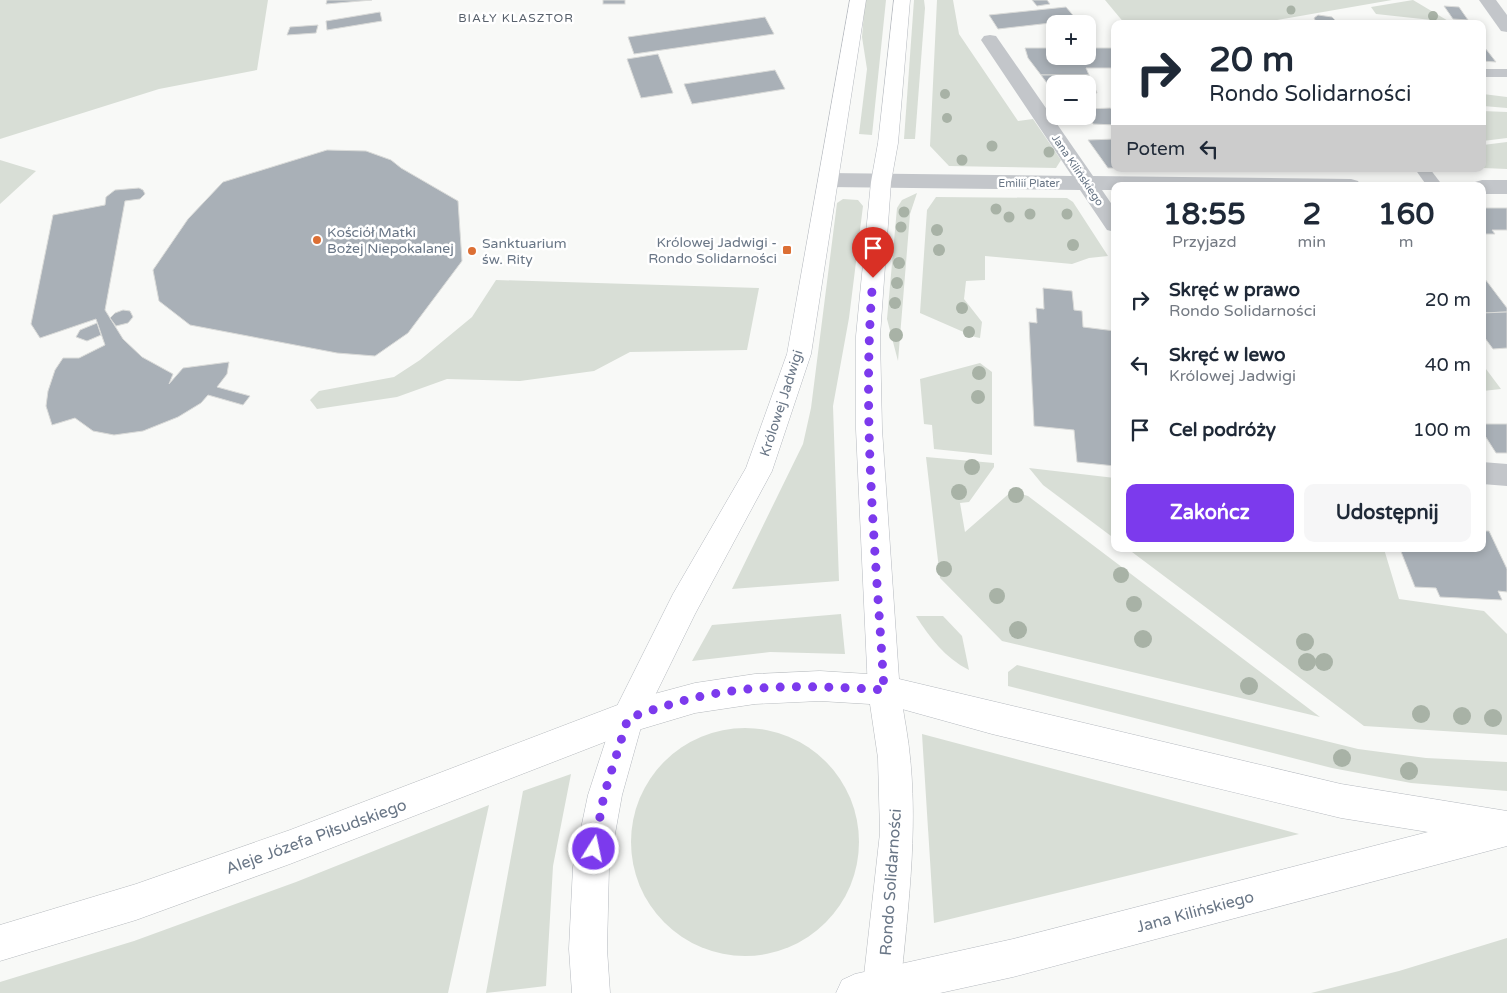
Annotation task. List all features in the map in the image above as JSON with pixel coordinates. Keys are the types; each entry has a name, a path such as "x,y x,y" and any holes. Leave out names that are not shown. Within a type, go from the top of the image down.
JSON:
{"main road":[{"name":"Królowej Jadwigi","path":"628,718 684,604 759,470 799,354 858,0"},
{"path":"590,993 588,949 591,867 604,795 628,718 695,698 755,689 820,686 884,690 869,429 868,336 881,182 888,143 902,0"},
{"name":"Jana Kilińskiego","path":"884,690 992,718 1341,801 1507,829"},
{"name":"Rondo Solidarności","path":"873,991 897,834 895,758 884,690"},
{"name":"Aleje Józefa Piłsudskiego","path":"0,943 136,902 290,847 628,718"},
{"name":"Jana Kilińskiego","path":"873,991 1013,958 1507,829"}],"street":[{"path":"1487,0 1507,27"},
{"name":"Jana Kilińskiego","path":"990,40 1111,219"},
{"name":"Emilii Plater","path":"828,180 1111,183"},
{"path":"1486,187 1507,187"},
{"path":"1486,473 1507,475"}],"lane":[{"path":"1486,73 1507,73"},
{"path":"1424,172 1432,182"}],"shaded area":[{"path":"0,0 268,0 257,70 159,89 0,139"},
{"path":"865,0 886,0 872,135 859,134 867,69 862,37"},
{"path":"914,0 924,0 925,8 915,139 904,139"},
{"path":"937,0 953,0 959,34 1018,121 1033,119 1061,160 1056,168 949,166 930,146"},
{"path":"1105,0 1392,0 1278,20 1122,20"},
{"path":"1413,0 1447,20 1376,14 1371,7"},
{"path":"1486,94 1507,97 1507,108 1486,106"},
{"path":"1486,111 1507,112 1507,138 1486,141"},
{"path":"1507,142 1507,169 1486,168 1486,145"},
{"path":"0,160 36,171 0,204"},
{"path":"917,193 910,214 898,361 887,319 897,208 902,200"},
{"path":"936,197 1067,198 1073,202 1108,256 1089,258 1072,264 985,256 985,280 966,281 964,299 982,322 980,338 975,337 920,313 927,210"},
{"path":"843,199 858,200 863,206 849,318 833,406 839,581 732,589 803,444 811,408 837,203"},
{"path":"496,280 759,288 747,350 630,352 594,371 520,381 447,379 397,397 317,409 310,400 319,391 394,377 420,360 472,317"},
{"path":"980,363 992,372 992,455 934,449 932,425 924,424 920,379"},
{"path":"1486,369 1501,389 1486,391"},
{"path":"926,457 994,463 994,467 969,502 960,503 965,532 1012,491 1028,496 1320,717 1002,641 940,578"},
{"path":"1029,468 1111,478 1111,536 1043,485"},
{"path":"1132,552 1385,552 1399,599 1484,611 1507,634 1507,735 1364,726"},
{"path":"841,614 845,654 770,652 692,661 712,625"},
{"path":"916,616 943,616 962,636 969,670 953,660 939,647"},
{"path":"1017,665 1358,749 1426,758 1507,762 1507,791 1411,783 1332,768 1008,686 1008,672"},
{"path":"734,728 756,728 789,736 808,747 826,761 840,779 851,798 859,831 857,864 851,886 840,905 826,923 808,937 789,948 756,956 734,956 701,948 682,937 664,923 650,905 639,886 631,853 631,831 639,798 650,779 664,761 682,747 701,736"},
{"path":"922,734 1299,834 934,923"},
{"path":"571,774 553,866 546,986 486,993 523,791"},
{"path":"489,805 448,993 0,993 0,982 134,941 296,882"},
{"path":"1507,938 1507,993 1311,993 1399,971"}],"building":[{"path":"327,0 372,0 326,4"},
{"path":"603,0 625,0 625,4 603,4"},
{"path":"1032,0 1047,0 1050,4 1037,6"},
{"path":"1444,6 1459,7 1468,20 1453,19"},
{"path":"1066,7 1073,15 1046,15 1046,24 998,29 989,15"},
{"path":"380,12 382,21 327,30 326,21"},
{"path":"1318,15 1332,17 1335,20 1315,20 1314,18"},
{"path":"765,17 774,34 634,54 628,37"},
{"path":"318,25 316,33 287,35 290,27"},
{"path":"1025,48 1046,48 1046,65 1096,65 1096,48 1111,48 1111,68 1086,68 1089,75 1041,75 1028,58"},
{"path":"1486,49 1496,62 1486,61"},
{"path":"658,54 673,93 641,98 627,59"},
{"path":"775,70 785,89 692,104 684,84"},
{"path":"1041,75 1046,75 1046,82"},
{"path":"1111,108 1111,125 1096,124 1096,109"},
{"path":"1111,139 1111,168 1108,168 1088,140"},
{"name":"Kościół Matki Bożej Niepokalanej","path":"327,150 366,151 391,160 401,168 458,201 462,261 408,333 375,356 337,353 190,325 159,301 153,270 188,219 223,182"},
{"path":"139,188 145,194 140,199 125,201 105,310 123,339 142,357 173,374 169,384 183,368 229,362 227,374 217,387 250,396 243,405 208,395 201,403 178,417 143,431 114,435 93,431 75,418 52,425 46,406 48,391 55,370 63,358 79,358 105,345 96,319 40,338 31,324 53,215 105,205 106,197 115,190"},
{"path":"1486,208 1507,208 1507,230 1492,230 1495,234 1486,234"},
{"path":"1486,280 1507,308 1507,312 1486,313"},
{"path":"1043,288 1072,291 1074,310 1082,311 1083,327 1111,330 1111,466 1077,462 1074,430 1034,426 1029,322 1037,323 1036,308 1044,309"},
{"path":"123,310 130,311 133,317 128,323 116,326 110,318 115,313"},
{"path":"1507,312 1507,348 1493,349 1486,339 1486,313"},
{"path":"97,323 101,335 87,341 76,337 80,330"},
{"path":"1486,424 1507,424 1507,453 1496,453 1486,437"},
{"path":"1486,531 1489,531 1507,569 1507,592 1498,591 1502,600 1440,597 1436,588 1415,587 1401,552 1486,552"}],"place":[{"name":"Kościół Matki Bożej Niepokalanej","path":"317,240"},
{"name":"Królowej Jadwigi - Rondo Solidarności","path":"787,250"},
{"name":"Sanktuarium św. Rity","path":"472,251"}],"district":[{"name":"BIAŁY KLASZTOR","path":"516,18"}],"route":[{"path":"594,849 604,795 628,718 695,698 755,689 820,686 884,690 869,429 868,336 873,278"}]}
